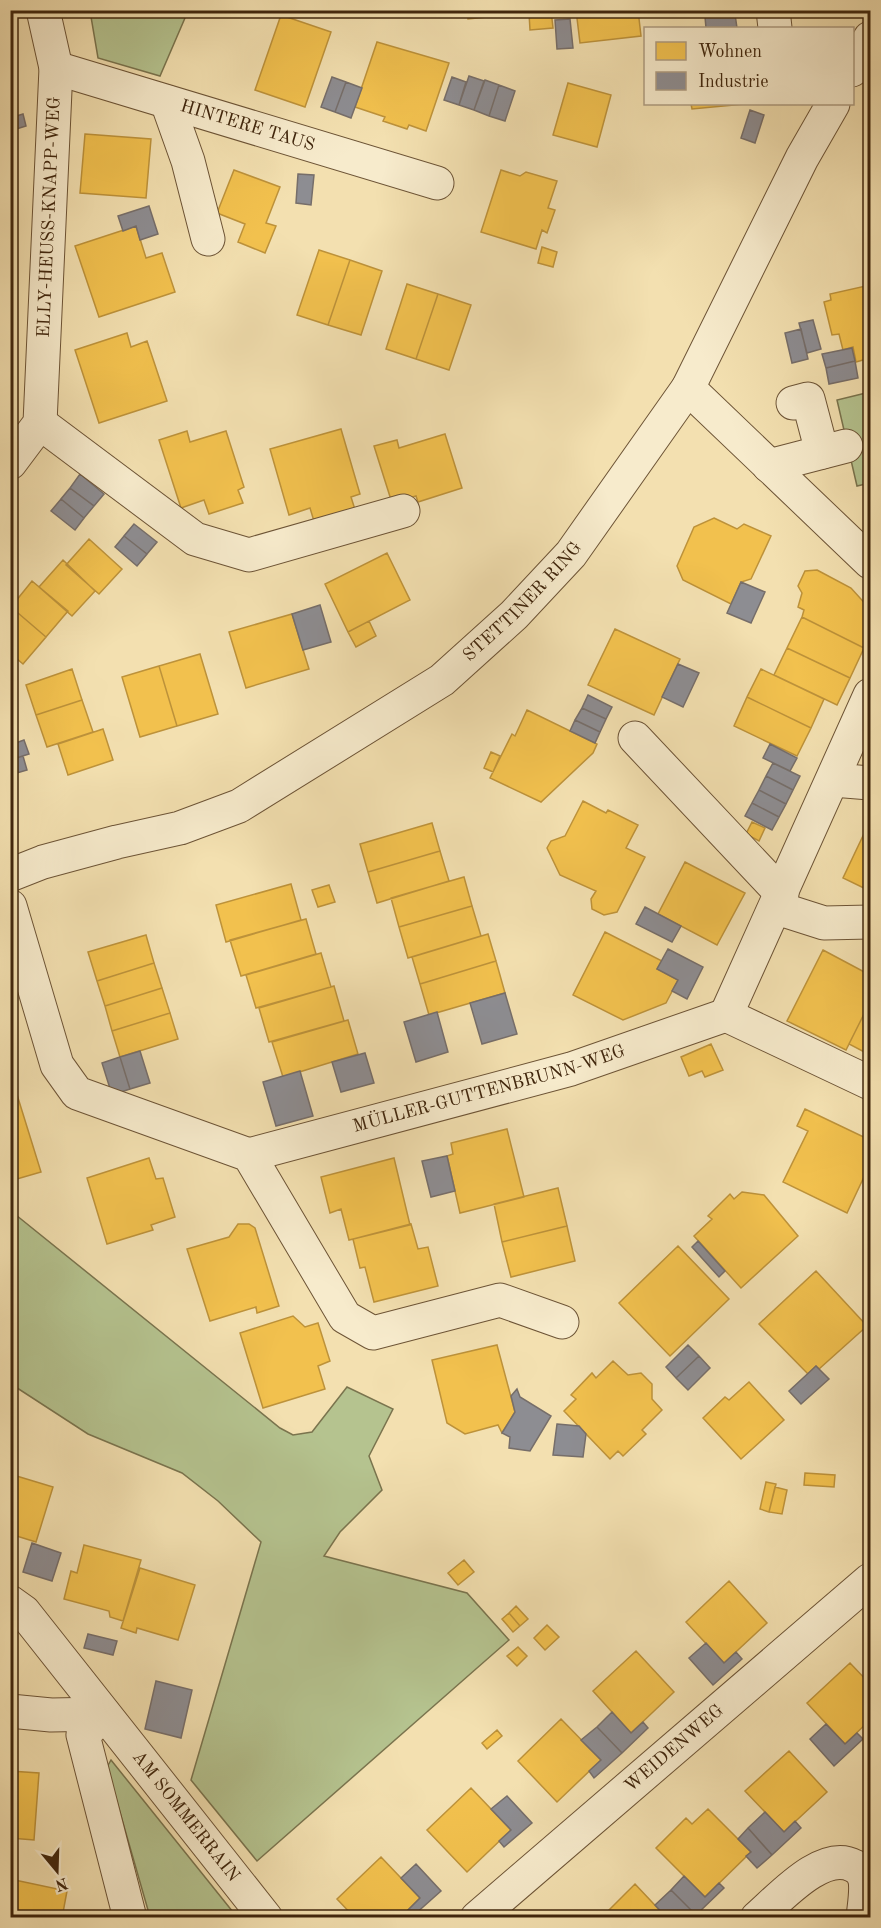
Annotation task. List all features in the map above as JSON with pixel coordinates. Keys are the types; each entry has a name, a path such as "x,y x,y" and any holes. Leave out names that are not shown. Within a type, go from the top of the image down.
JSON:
{"street":[{"path":"773,10 775,27"},
{"name":"ELLY-HEUSS-KNAPP-WEG","path":"40,423 56,68 51,18"},
{"path":"854,66 870,38"},
{"name":"HINTERE TAUS","path":"56,68 437,183"},
{"path":"166,102 188,160 208,239"},
{"name":"STETTINER RING","path":"10,875 43,862 180,828 239,806 442,680 514,615 571,554 688,388 802,158 832,105"},
{"path":"688,388 870,562"},
{"path":"769,466 834,449 808,399 793,403"},
{"path":"18,466 40,423 195,539 249,555 403,511"},
{"path":"870,695 857,746 833,780 779,901 761,958 726,1015 870,1083"},
{"path":"635,738 779,901 824,922 870,922"},
{"path":"833,780 870,783"},
{"path":"10,906 57,1065 77,1093 249,1155 345,1317 373,1333 500,1300 562,1322"},
{"name":"MÜLLER-GUTTENBRUNN-WEG","path":"249,1155 549,1070 726,1015"},
{"name":"WEIDENWEG","path":"477,1917 870,1580"},
{"name":"AM SOMMERRAIN","path":"10,1602 24,1612 266,1917"},
{"path":"10,1711 51,1715 104,1714"},
{"path":"104,1714 83,1735 130,1917"},
{"path":"757,1917 807,1875 825,1864 845,1861 860,1869 865,1881 863,1917"}],"green space":[{"path":"90,10 188,11 160,76 98,58"},
{"path":"870,392 870,483 857,486 837,400"},
{"path":"11,1211 280,1428 293,1435 312,1432 347,1387 393,1409 369,1456 382,1490 340,1532 324,1556 467,1593 509,1640 257,1861 191,1780 261,1542 218,1501 182,1473 88,1434 11,1384"},
{"path":"111,1760 237,1917 150,1917 107,1767"}],"building: Wohnen":[{"path":"467,10 551,10 553,28 530,30 529,13 468,19"},
{"path":"576,10 638,10 641,36 580,43"},
{"path":"281,15 331,32 305,107 255,90"},
{"path":"377,42 449,63 426,131 409,125 407,129 383,121 385,117 355,107"},
{"path":"568,83 611,95 597,147 553,135"},
{"path":"691,105 734,105 692,109"},
{"path":"85,134 151,139 146,198 80,193"},
{"path":"234,170 280,187 266,223 276,226 265,253 238,242 245,224 217,213"},
{"path":"501,170 520,176 526,172 557,181 548,208 555,210 547,233 542,230 536,249 481,232"},
{"path":"136,226 146,258 162,253 175,292 99,317 75,246"},
{"path":"542,247 557,252 553,267 538,263"},
{"path":"319,250 350,260 328,325 297,315"},
{"path":"350,260 382,271 361,335 328,325"},
{"path":"870,278 870,358 856,362 853,347 843,350 839,334 832,335 824,302 831,300 830,294 866,286 865,279"},
{"path":"407,284 438,294 416,359 386,349"},
{"path":"438,294 471,305 449,370 416,359"},
{"path":"127,333 131,347 147,341 167,401 99,423 75,350"},
{"path":"341,429 360,494 351,497 358,519 317,531 310,508 289,515 270,449"},
{"path":"187,431 190,442 226,431 244,487 238,490 243,503 209,514 204,500 181,508 159,440"},
{"path":"445,434 462,488 418,502 416,496 392,503 374,446 397,440 399,448"},
{"path":"714,518 737,529 744,524 771,536 751,579 741,582 731,604 683,580 677,566 694,527"},
{"path":"89,539 122,569 99,594 66,565"},
{"path":"387,553 410,600 348,632 325,584"},
{"path":"63,560 95,591 72,616 39,587"},
{"path":"817,570 851,588 870,609 870,635 864,648 802,617 804,610 798,607 802,593 798,586 805,571"},
{"path":"32,581 68,611 46,637 11,607"},
{"path":"11,607 46,637 23,664 10,653"},
{"path":"292,614 309,669 246,688 229,632"},
{"path":"802,617 864,648 850,678 787,648"},
{"path":"369,621 376,636 356,647 348,632"},
{"path":"615,629 680,659 654,715 588,685"},
{"path":"787,648 850,678 837,705 774,675"},
{"path":"200,654 218,714 177,726 159,666"},
{"path":"159,666 177,726 140,737 122,677"},
{"path":"72,669 82,700 36,715 26,685"},
{"path":"761,669 824,699 811,728 747,697"},
{"path":"747,697 811,728 797,756 734,726"},
{"path":"82,700 93,732 47,747 36,715"},
{"path":"527,710 597,744 593,753 541,802 490,778 512,734 515,736"},
{"path":"103,729 113,760 68,775 58,744"},
{"path":"491,752 500,756 493,772 484,768"},
{"path":"583,801 638,825 626,848 645,857 617,912 604,915 592,909 591,899 596,891 560,875 547,848 551,841 565,836"},
{"path":"870,821 870,891 843,878"},
{"path":"752,822 765,828 759,841 746,834"},
{"path":"432,823 440,851 368,872 360,844"},
{"path":"440,851 449,881 377,903 368,872"},
{"path":"685,862 745,893 717,945 658,914"},
{"path":"464,877 472,906 399,927 391,898"},
{"path":"291,884 301,920 226,942 216,905"},
{"path":"329,885 335,902 318,907 312,890"},
{"path":"472,906 481,936 408,958 399,927"},
{"path":"306,919 316,954 241,976 230,940"},
{"path":"605,932 662,961 657,969 678,980 666,1003 623,1020 573,995"},
{"path":"488,934 496,961 420,984 412,957"},
{"path":"146,935 154,963 97,981 88,952"},
{"path":"823,950 870,975 870,1002 846,1050 787,1021"},
{"path":"321,953 331,987 256,1008 246,975"},
{"path":"496,961 505,993 429,1015 420,984"},
{"path":"154,963 162,988 105,1006 97,981"},
{"path":"334,986 344,1021 269,1042 259,1008"},
{"path":"162,988 170,1013 112,1031 105,1006"},
{"path":"870,1002 870,1055 849,1044"},
{"path":"170,1013 178,1039 120,1057 112,1031"},
{"path":"348,1020 358,1054 283,1077 272,1042"},
{"path":"711,1044 723,1070 705,1077 702,1071 689,1076 681,1057"},
{"path":"10,1072 41,1172 10,1181"},
{"path":"805,1109 870,1140 870,1152 866,1162 870,1164 847,1213 783,1182 808,1131 797,1126"},
{"path":"507,1129 524,1197 460,1213 447,1156 453,1154 451,1143"},
{"path":"149,1158 156,1179 163,1178 175,1217 151,1225 153,1230 107,1244 87,1178"},
{"path":"394,1158 410,1225 349,1240 341,1209 330,1213 321,1177"},
{"path":"558,1188 567,1226 502,1242 494,1204"},
{"path":"742,1192 764,1195 798,1236 741,1288 694,1236 712,1219 708,1216 730,1194 734,1199"},
{"path":"238,1224 249,1224 255,1228 279,1306 257,1313 256,1307 210,1321 187,1249 229,1237"},
{"path":"411,1224 418,1249 428,1247 438,1286 374,1302 365,1267 360,1268 353,1239"},
{"path":"567,1226 575,1261 511,1277 502,1242"},
{"path":"678,1246 729,1299 670,1356 619,1303"},
{"path":"816,1271 867,1326 819,1369 816,1366 808,1374 759,1324"},
{"path":"293,1316 305,1327 318,1323 330,1361 318,1366 325,1389 263,1408 240,1333"},
{"path":"497,1345 515,1412 502,1433 498,1425 465,1434 447,1423 432,1360"},
{"path":"613,1361 628,1375 641,1373 652,1384 652,1399 662,1410 642,1430 646,1434 623,1456 618,1451 610,1459 564,1411 576,1399 571,1395 592,1373 596,1378"},
{"path":"749,1382 784,1420 741,1459 703,1418 725,1397 729,1400"},
{"path":"805,1473 835,1475 834,1487 804,1485"},
{"path":"10,1474 53,1487 36,1542 10,1534"},
{"path":"766,1482 776,1484 769,1512 760,1509"},
{"path":"775,1487 787,1490 782,1514 769,1512"},
{"path":"84,1545 141,1560 123,1621 110,1617 109,1611 64,1599 71,1571 77,1573"},
{"path":"464,1560 474,1572 458,1585 448,1573"},
{"path":"140,1568 195,1585 178,1640 137,1628 136,1633 121,1628"},
{"path":"729,1581 767,1623 724,1663 686,1622"},
{"path":"516,1606 528,1619 520,1626 509,1613"},
{"path":"509,1613 520,1626 513,1632 502,1619"},
{"path":"547,1625 559,1637 545,1650 534,1638"},
{"path":"518,1647 527,1656 517,1666 507,1656"},
{"path":"636,1651 674,1692 631,1733 593,1691"},
{"path":"850,1663 870,1684 870,1720 845,1744 807,1703"},
{"path":"561,1719 601,1760 557,1802 518,1761"},
{"path":"497,1730 502,1736 487,1749 482,1743"},
{"path":"789,1751 827,1792 784,1832 745,1791"},
{"path":"10,1771 39,1773 34,1840 10,1838"},
{"path":"471,1788 511,1830 467,1872 427,1830"},
{"path":"708,1809 751,1852 705,1897 656,1848 686,1818 692,1824"},
{"path":"381,1857 420,1898 400,1918 355,1918 337,1899"},
{"path":"10,1879 67,1891 62,1918 10,1918"},
{"path":"635,1884 667,1918 601,1918"}],"building: Industrie":[{"path":"704,10 735,10 735,14 705,17"},
{"path":"735,14 737,27 706,27 705,17"},
{"path":"570,19 573,48 557,49 555,20"},
{"path":"469,76 484,81 474,110 459,105"},
{"path":"332,77 346,82 335,112 321,107"},
{"path":"452,77 466,82 459,105 444,100"},
{"path":"485,80 499,85 489,116 474,110"},
{"path":"346,82 362,88 351,118 335,112"},
{"path":"499,85 515,91 505,121 489,116"},
{"path":"750,110 764,115 755,143 741,138"},
{"path":"23,114 26,126 13,130 10,118"},
{"path":"298,174 314,175 311,205 296,203"},
{"path":"149,206 158,234 140,240 136,226 123,231 118,216"},
{"path":"813,320 821,349 807,353 799,323"},
{"path":"801,329 808,359 792,363 785,333"},
{"path":"852,348 855,361 826,368 822,354"},
{"path":"855,361 858,378 829,384 826,368"},
{"path":"80,474 104,494 94,506 70,488"},
{"path":"70,488 94,506 84,518 61,499"},
{"path":"61,499 84,518 75,530 51,511"},
{"path":"134,524 157,542 147,554 124,536"},
{"path":"124,536 147,554 137,566 115,547"},
{"path":"741,582 765,592 751,623 727,613"},
{"path":"320,605 331,642 303,650 292,614"},
{"path":"678,664 699,673 683,707 662,697"},
{"path":"588,695 612,707 606,719 582,708"},
{"path":"582,708 606,719 600,732 575,720"},
{"path":"575,720 600,732 595,743 570,731"},
{"path":"24,740 29,754 10,760 10,745"},
{"path":"770,744 797,758 790,771 763,758"},
{"path":"23,756 27,770 10,775 10,760"},
{"path":"773,763 800,776 793,790 766,776"},
{"path":"766,776 793,790 786,804 759,790"},
{"path":"759,790 786,804 779,817 752,803"},
{"path":"752,803 779,817 772,830 745,816"},
{"path":"645,907 681,926 672,942 636,924"},
{"path":"668,949 703,967 687,999 672,991 678,980 657,969"},
{"path":"505,993 517,1034 482,1044 470,1003"},
{"path":"437,1012 448,1052 416,1062 404,1022"},
{"path":"140,1051 150,1083 130,1089 120,1057"},
{"path":"365,1053 374,1083 341,1092 332,1062"},
{"path":"120,1057 130,1089 112,1095 102,1063"},
{"path":"300,1071 313,1116 276,1126 263,1082"},
{"path":"447,1156 455,1191 431,1197 422,1161"},
{"path":"698,1241 725,1271 719,1277 692,1247"},
{"path":"688,1345 699,1356 676,1378 666,1367"},
{"path":"699,1356 710,1368 688,1390 676,1378"},
{"path":"816,1366 829,1379 801,1404 789,1391"},
{"path":"517,1389 520,1397 551,1416 530,1451 509,1448 510,1437 502,1433 515,1412 511,1396"},
{"path":"557,1424 579,1426 586,1434 583,1457 553,1455"},
{"path":"32,1543 61,1553 52,1581 23,1572"},
{"path":"88,1634 117,1641 113,1655 84,1648"},
{"path":"706,1643 724,1663 736,1652 742,1659 713,1685 689,1658"},
{"path":"156,1681 192,1690 181,1738 145,1729"},
{"path":"612,1712 631,1733 643,1722 648,1728 622,1753 597,1727"},
{"path":"826,1724 845,1744 857,1733 863,1739 834,1766 810,1739"},
{"path":"597,1727 622,1753 594,1778 589,1771 601,1760 581,1740"},
{"path":"507,1796 532,1823 504,1847 499,1841 511,1830 491,1809"},
{"path":"765,1812 784,1832 795,1821 801,1828 772,1855 748,1828"},
{"path":"748,1828 772,1855 757,1868 746,1856 751,1852 738,1839"},
{"path":"416,1864 441,1891 414,1915 408,1910 420,1898 401,1878"},
{"path":"684,1876 705,1897 719,1883 724,1888 696,1915 671,1890"},
{"path":"671,1890 696,1915 694,1918 667,1918 655,1905"}]}
